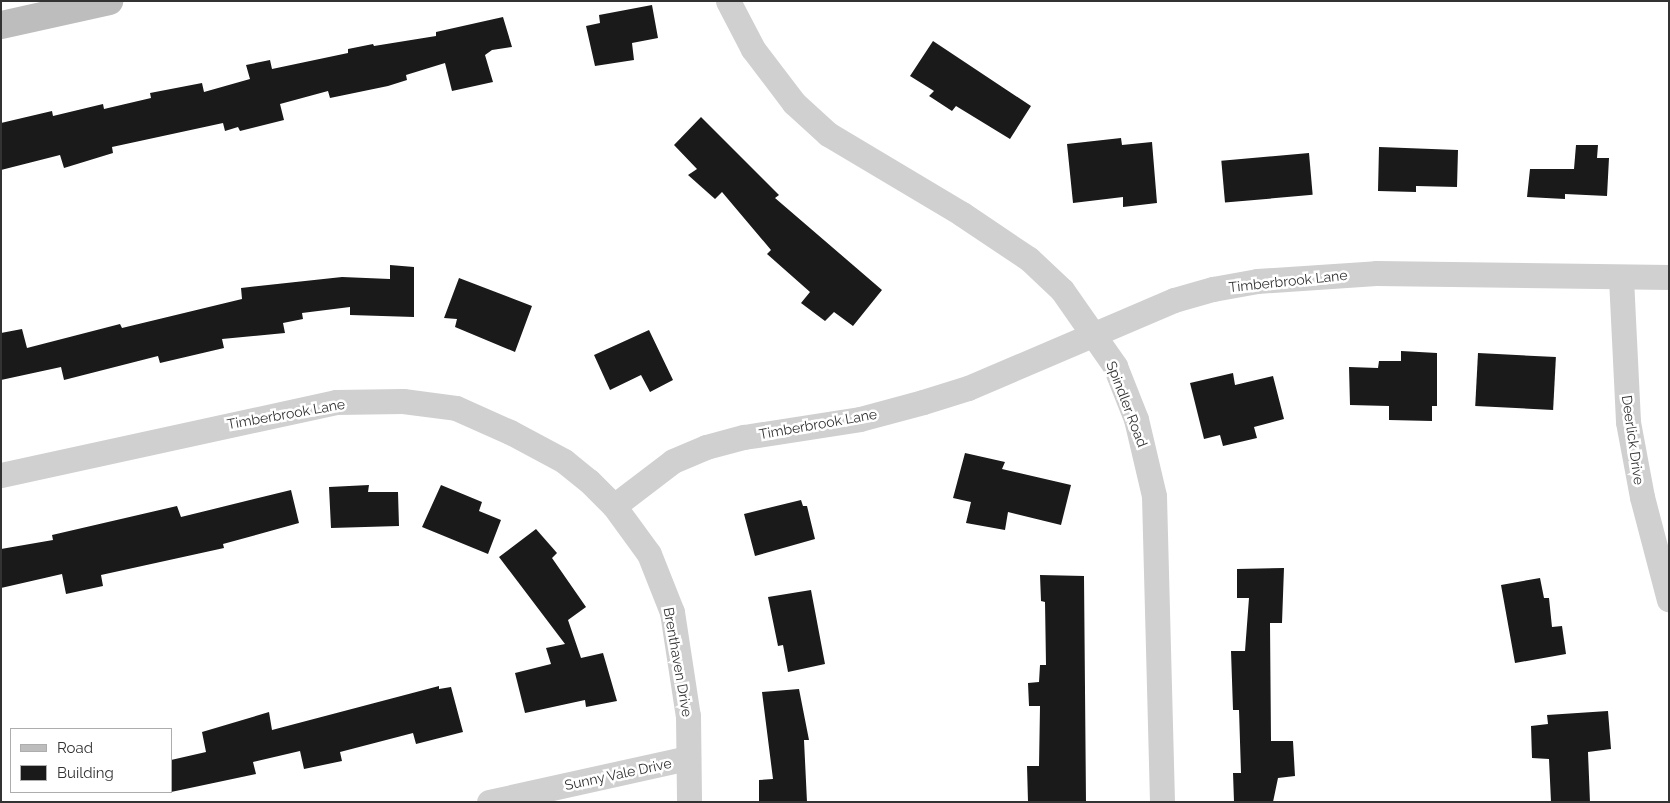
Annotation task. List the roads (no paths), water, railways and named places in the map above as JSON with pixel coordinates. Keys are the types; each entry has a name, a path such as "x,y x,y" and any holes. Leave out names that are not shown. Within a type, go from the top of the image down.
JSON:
{"main road":[{"path":"1,25 109,1"}],"street":[{"name":"Spindler Road","path":"728,1 759,57 794,103 828,134 962,214 1029,259 1062,290 1095,334 1115,366 1136,419 1154,496 1162,802"},
{"name":"Timberbrook Lane","path":"1,475 336,402 403,401 456,408 510,432 564,461 614,506 672,461 706,447 744,437 860,419 923,402 968,388 1174,300 1257,281 1376,273 1621,278 1669,277"},
{"name":"Deerlick Drive","path":"1621,278 1628,422 1642,497 1669,600"},
{"name":"Brenthaven Drive","path":"614,506 648,554 672,612 688,716 688,802"},
{"name":"Sunny Vale Drive","path":"489,802 688,758"}]}
